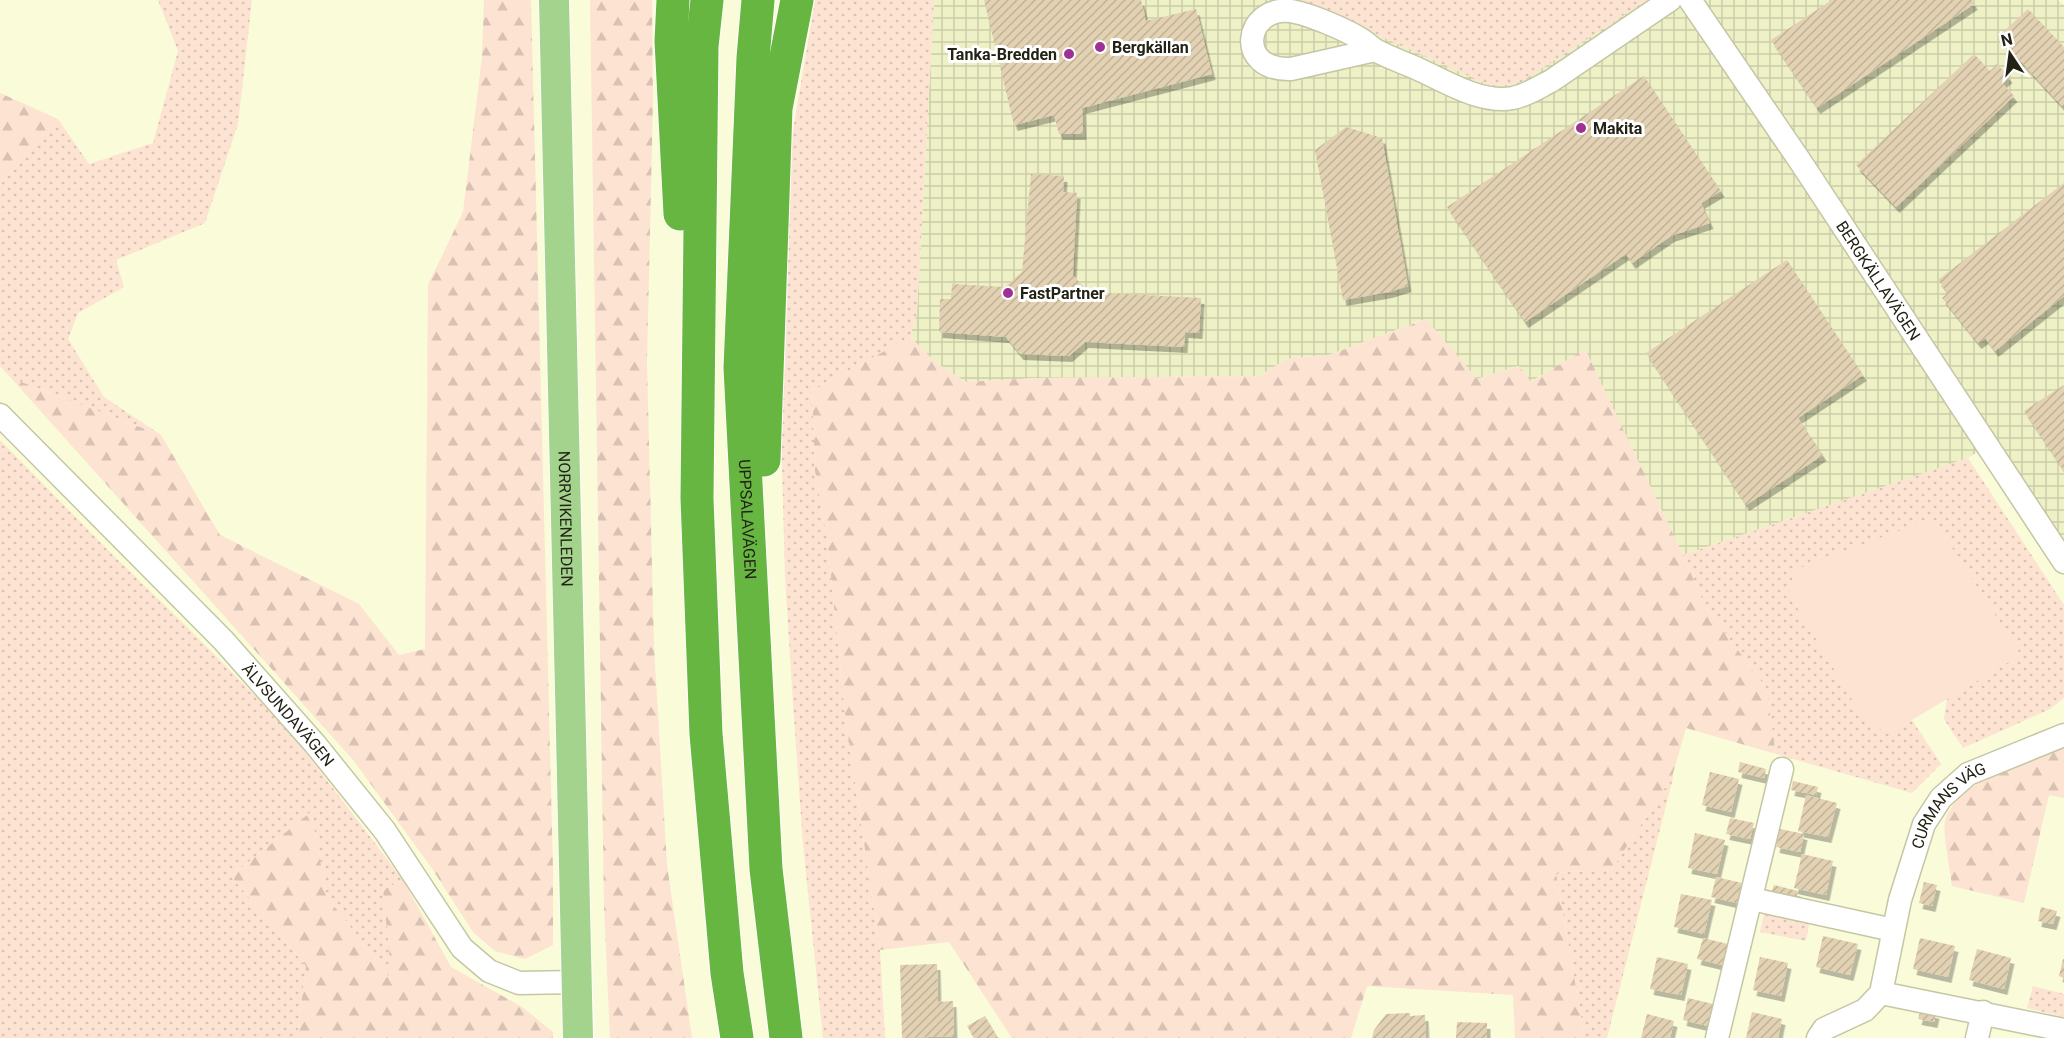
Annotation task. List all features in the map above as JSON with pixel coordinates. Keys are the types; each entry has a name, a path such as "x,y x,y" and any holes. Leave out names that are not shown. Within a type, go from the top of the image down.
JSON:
{"highway":[{"path":"673,0 671,41 686,346 697,498 706,734 727,973 737,1038"},
{"path":"697,498 702,46 707,0"},
{"name":"UPPSALAVÄGEN","path":"758,0 753,58 740,368 766,869 786,1038"},
{"path":"756,686 776,108 797,0"}],"main road":[{"name":"NORRVIKENLEDEN","path":"554,0 578,1038"}],"street":[{"path":"1376,50 1277,70 1260,61 1252,44 1253,32 1259,21 1268,15 1279,11 1291,11 1350,33 1376,50 1466,91 1494,99 1513,98 1551,81 1671,0"},
{"name":"BERGKÄLLAVÄGEN","path":"1690,0 1800,161 2064,562"},
{"name":"ÄLVSUNDAVÄGEN","path":"0,415 223,640 315,744 385,831 462,948 489,971 519,983 576,982"},
{"name":"CURMANS VÄG","path":"1881,993 1900,900 1924,824 1941,798 1968,774 2064,735"},
{"path":"1717,1038 1782,769"},
{"path":"1752,899 1893,930"},
{"path":"1818,1038 1824,1029 1865,1010 1881,993 2064,1030"},
{"path":"1977,1038 1983,1012"}],"shaded area":[{"path":"934,0 2058,0 2064,5 2064,542 1992,443 1968,458 1683,555 1585,350 1530,382 1518,366 1477,379 1425,319 1329,355 1287,359 1259,376 1036,378 966,382 935,362 910,337 917,312"}],"green space":[{"path":"158,0 252,0 238,124 205,223 116,260 124,287 78,313 68,339 104,397 161,435 11,378 0,366 0,185 58,119 89,164 153,143 178,51"},
{"path":"484,0 531,0 553,945 525,959 495,951 473,932 431,867 354,761 11,378 161,435 220,535 359,604 399,655 425,649 428,285 463,212 482,57"},
{"path":"590,0 652,0 653,100 647,362 654,647 667,865 692,1038 610,1038 604,906"},
{"path":"815,0 934,0 917,312 910,337 812,391 815,471 827,538 846,722 880,950 885,1038 823,1038 803,844 793,704 785,577 780,391 790,148"},
{"path":"1299,0 1647,0 1521,82 1489,85"},
{"path":"0,93 58,119 0,185"},
{"path":"1426,319 1477,379 1519,366 1531,382 1585,349 1704,604 1766,688 1776,754 1686,728 1672,777 1612,869 1556,873 1584,1034 1582,1038 1515,1038 1513,995 1367,986 1351,1038 1012,1038 949,942 880,950 846,722 827,538 815,471 812,391 910,337 935,362 966,382 1036,378 1259,376 1287,359 1329,355"},
{"path":"0,440 287,728 403,880 383,890 393,982 327,897 311,812 231,876 306,966 297,1038 0,1038"},
{"path":"1968,458 2064,605 2064,698 2050,709 1963,748 1944,719 1947,699 2021,654 1888,734 1912,720 1941,764 1912,793 1776,754 1766,688 1704,604 1683,555"},
{"path":"1933,518 2021,655 1888,734 1864,720 1789,594 1794,570"},
{"path":"2064,746 2064,798 2049,795 2024,903 1952,886 1944,826 1952,807 1963,794 1996,773"},
{"path":"1674,774 1607,1038 1582,1038 1584,1034 1556,873 1612,869"},
{"path":"311,812 327,897 392,981 383,890 403,880 451,967 522,1007 553,1032 553,1038 297,1038 306,966 231,876"},
{"path":"1765,910 1810,920 1806,941 1760,932"},
{"path":"2033,986 2064,994 2064,1017 2027,1008"}],"building":[{"name":"Bergkällan","path":"984,0 1141,0 1146,21 1196,9 1212,74 1082,108 1083,134 1059,134 1054,115 1014,125"},
{"path":"1832,0 1972,0 1974,4 1817,108 1771,40"},
{"path":"2028,9 2064,47 2064,104 2062,106 1998,37"},
{"path":"1974,54 1990,71 1997,64 2009,77 2002,83 2014,96 1896,207 1856,165"},
{"path":"1644,76 1721,191 1701,203 1710,223 1671,236 1632,263 1626,254 1525,322 1447,207"},
{"path":"1346,127 1382,138 1408,286 1389,292 1343,300 1315,150"},
{"path":"1031,174 1064,176 1063,192 1077,193 1073,275 1088,292 1201,298 1199,333 1185,332 1184,347 1085,342 1069,356 1020,354 1006,337 939,332 940,299 951,299 952,284 1005,287 1022,272"},
{"path":"2064,183 2064,296 1995,351 1985,338 1978,343 1942,298 1948,293 1938,280"},
{"path":"1787,260 1863,375 1798,418 1823,455 1746,505 1646,353"},
{"path":"2064,385 2064,471 2024,411"},
{"path":"1740,762 1766,769 1764,778 1738,772"},
{"path":"1710,772 1739,779 1731,812 1702,805"},
{"path":"1793,781 1818,787 1816,795 1791,790"},
{"path":"1806,795 1837,803 1828,837 1798,831"},
{"path":"1730,818 1754,823 1750,839 1726,834"},
{"path":"1780,829 1804,834 1800,852 1776,847"},
{"path":"1695,833 1725,840 1717,874 1688,868"},
{"path":"1802,854 1833,861 1826,895 1794,888"},
{"path":"1716,877 1742,883 1737,903 1711,897"},
{"path":"1924,882 1937,885 1932,906 1919,903"},
{"path":"1774,885 1798,891 1796,900 1771,893"},
{"path":"1681,894 1712,900 1704,934 1674,927"},
{"path":"2041,907 2057,911 2053,924 2038,921"},
{"path":"1823,936 1858,944 1850,975 1816,967"},
{"path":"1703,938 1728,944 1722,965 1697,959"},
{"path":"1920,938 1955,946 1948,977 1913,969"},
{"path":"1977,949 2011,958 2004,989 1969,980"},
{"path":"1657,957 1688,964 1681,995 1650,989"},
{"path":"1760,957 1788,963 1781,996 1753,990"},
{"path":"2064,959 2064,978 2059,976"},
{"path":"937,964 938,1002 953,1001 954,1036 902,1038 900,965"},
{"path":"1688,998 1713,1004 1708,1026 1683,1020"},
{"path":"1921,1009 1936,1013 1934,1022 1918,1019"},
{"path":"1752,1012 1782,1019 1778,1038 1746,1038"},
{"path":"1410,1013 1410,1016 1425,1015 1426,1038 1372,1038 1374,1030 1386,1014"},
{"path":"1647,1014 1674,1021 1670,1038 1641,1038"},
{"path":"985,1016 998,1038 974,1038 967,1026"},
{"path":"1457,1022 1487,1023 1487,1038 1456,1038"}],"place":[{"name":"Bergkällan","path":"1100,47"},
{"name":"Tanka-Bredden","path":"1069,54"},
{"name":"Makita","path":"1581,128"},
{"name":"FastPartner","path":"1008,293"}]}
